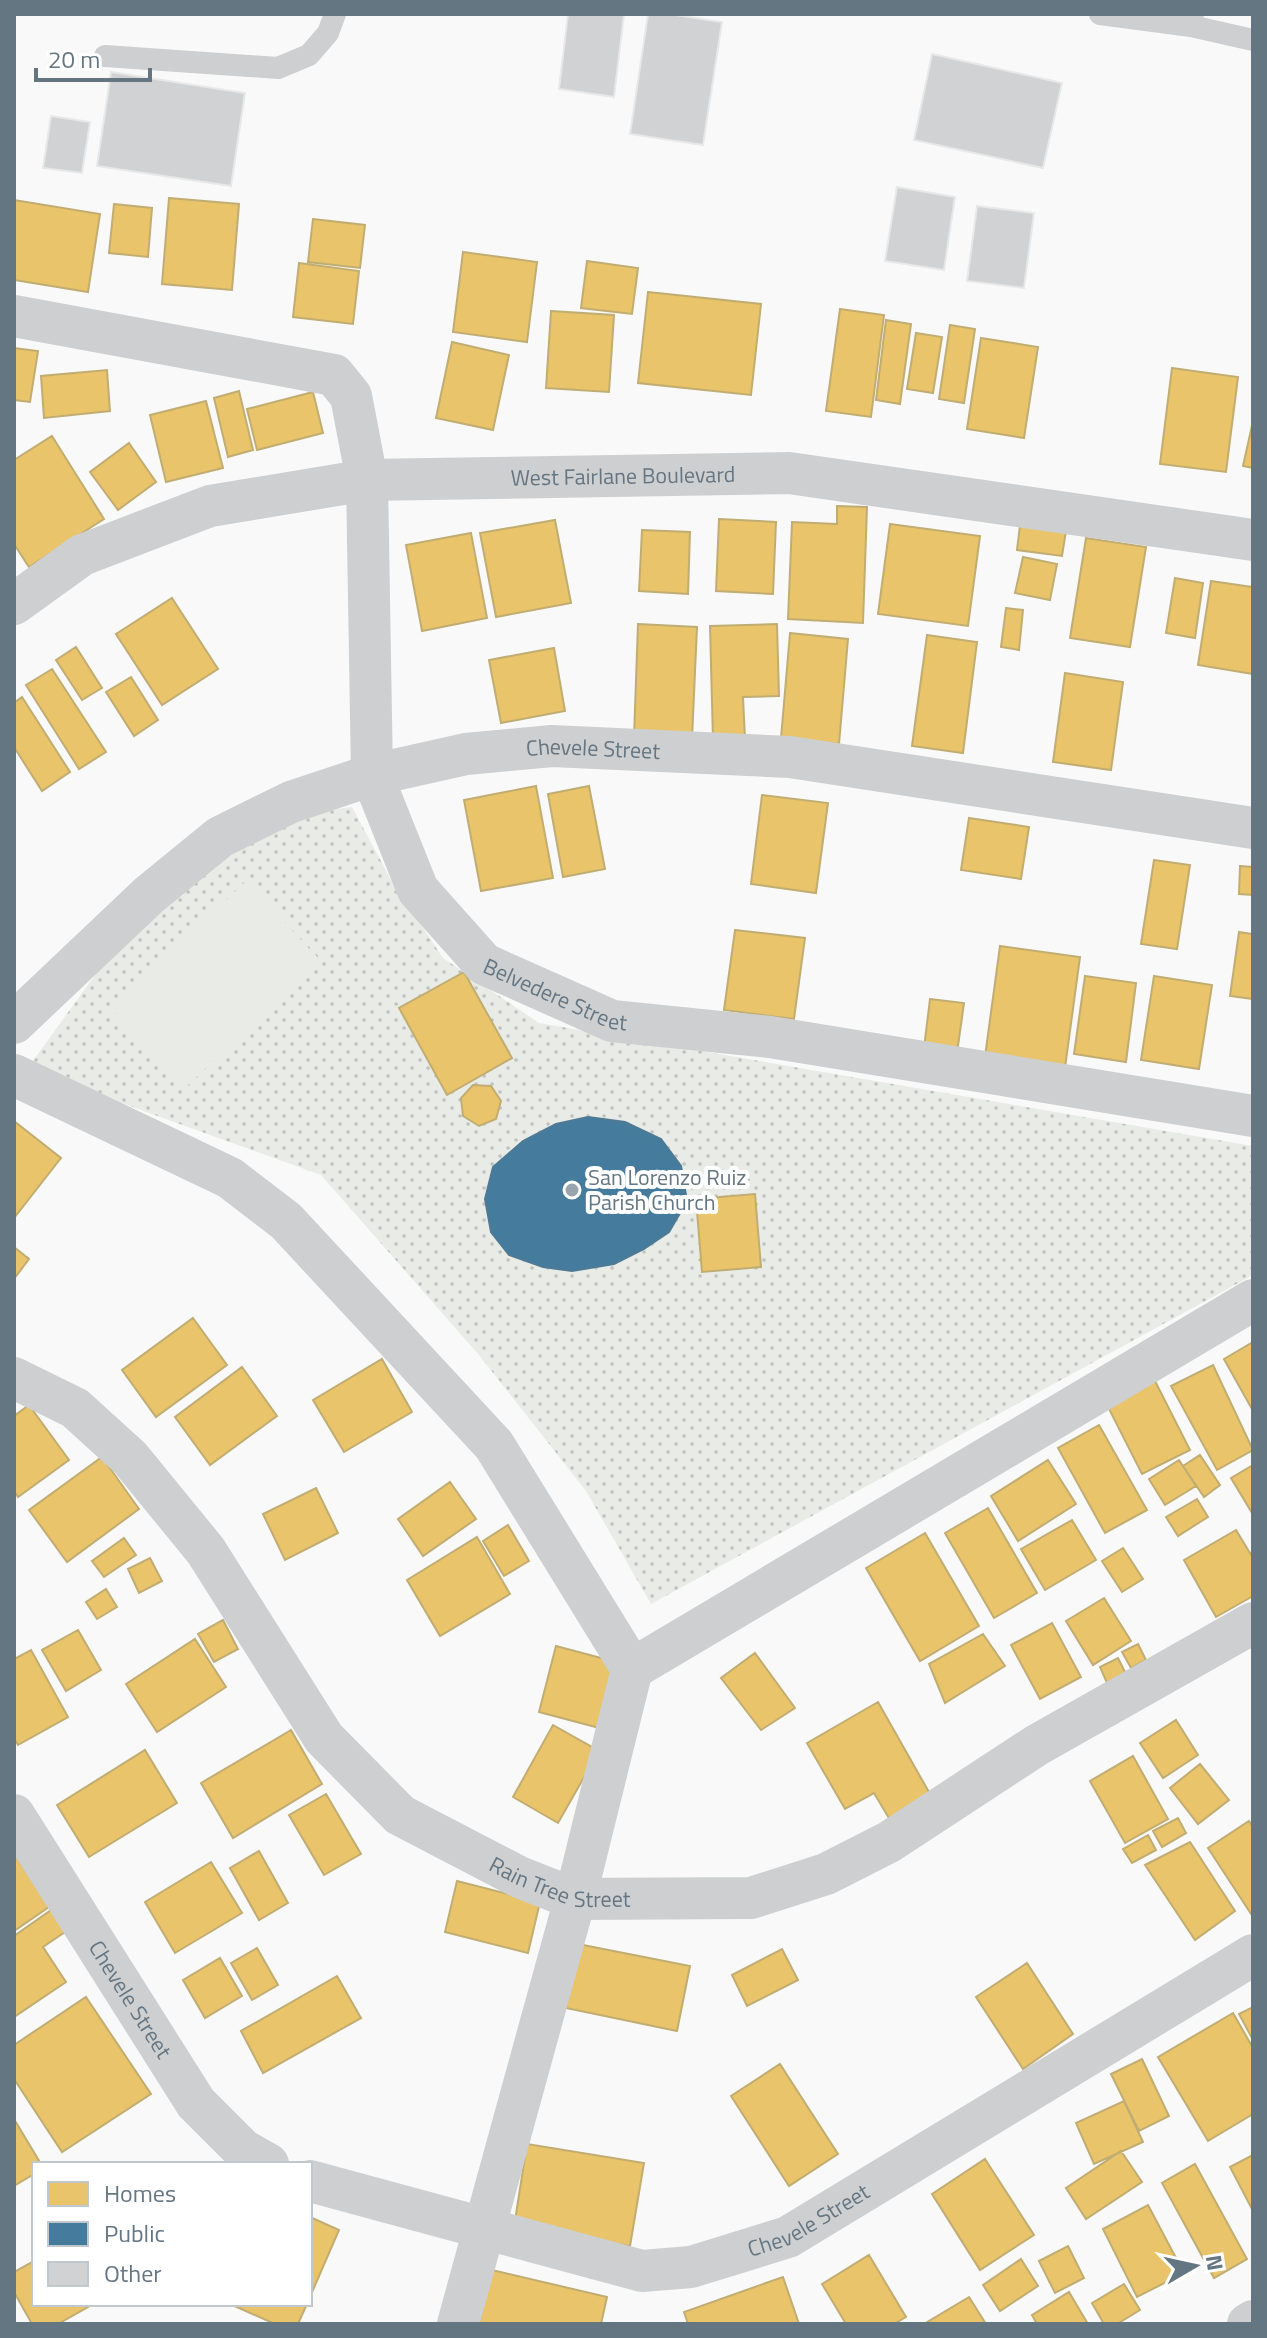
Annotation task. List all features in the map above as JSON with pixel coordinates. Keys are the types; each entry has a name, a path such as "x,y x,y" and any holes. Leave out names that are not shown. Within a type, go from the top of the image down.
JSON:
{"street":[{"name":"Belvedere Street","path":"14,316 334,375 351,396 367,480 372,775 418,890 484,964 612,1021 770,1037 1253,1116"},
{"name":"West Fairlane Boulevard","path":"14,604 82,555 210,506 367,480 789,473 1253,540"},
{"name":"Chevele Street","path":"14,1023 149,895 220,837 291,802 372,775 466,754 552,746 790,757 1253,828"},
{"path":"14,1075 230,1178 286,1221 494,1445 632,1669"},
{"path":"458,2324 575,1899 632,1669 1253,1300"},
{"name":"Rain Tree Street","path":"14,1378 75,1408 130,1458 206,1551 324,1738 400,1815 519,1877 575,1899 751,1898 826,1874 889,1842 1037,1745 1253,1623"},
{"name":"Chevele Street","path":"14,1815 196,2103 243,2150 264,2162"},
{"name":"Chevele Street","path":"312,2182 642,2271 691,2267 788,2237 1253,1955"}],"lane":[{"path":"105,56 278,68 309,55 328,33 335,14"},
{"path":"1100,14 1192,20 1253,40"}],"shaded area":[{"path":"352,807 390,878 443,958 539,1023 1253,1146 1253,1275 651,1604 586,1491 479,1355 321,1175 27,1069 158,888 284,816"},
{"path":"246,881 320,960 185,1088 111,1009"}],"building: Homes":[{"path":"169,198 239,204 232,290 162,284"},
{"path":"14,200 100,214 88,292 14,280"},
{"path":"114,204 152,208 148,257 109,253"},
{"path":"313,219 365,225 360,268 308,262"},
{"path":"463,252 537,262 527,342 453,332"},
{"path":"587,261 638,268 632,314 581,308"},
{"path":"299,263 359,271 353,324 293,317"},
{"path":"648,292 761,304 751,395 638,383"},
{"path":"840,309 884,315 871,417 826,411"},
{"path":"551,311 614,315 609,392 546,388"},
{"path":"886,320 911,324 900,404 876,400"},
{"path":"950,325 975,329 964,403 939,399"},
{"path":"916,333 942,337 933,393 907,389"},
{"path":"981,338 1038,347 1024,438 967,429"},
{"path":"452,342 509,355 493,430 436,418"},
{"path":"14,348 38,351 30,402 14,400"},
{"path":"1172,368 1238,377 1226,472 1160,464"},
{"path":"107,370 110,411 44,418 41,376"},
{"path":"239,391 253,450 228,457 214,398"},
{"path":"313,392 323,433 257,450 247,409"},
{"path":"206,401 223,468 166,482 150,415"},
{"path":"1253,421 1253,468 1243,466"},
{"path":"52,436 104,519 29,567 14,544 14,460"},
{"path":"129,443 156,482 118,510 90,472"},
{"path":"837,506 867,507 863,623 788,619 792,522 837,524"},
{"path":"719,519 776,522 773,594 716,591"},
{"path":"555,520 571,603 496,617 480,533"},
{"path":"890,524 980,536 968,626 878,614"},
{"path":"1020,525 1066,531 1062,556 1017,550"},
{"path":"642,530 690,532 688,594 639,591"},
{"path":"471,533 487,618 422,631 406,545"},
{"path":"1086,538 1146,547 1130,647 1070,638"},
{"path":"1023,557 1057,564 1050,600 1015,593"},
{"path":"1175,578 1203,583 1195,638 1166,633"},
{"path":"1211,581 1253,587 1253,674 1198,665"},
{"path":"172,598 218,669 162,705 116,634"},
{"path":"1006,608 1023,610 1019,650 1001,647"},
{"path":"638,624 697,627 692,739 634,737"},
{"path":"777,624 779,696 743,697 745,739 713,740 710,626"},
{"path":"790,633 848,639 839,744 781,738"},
{"path":"927,635 977,642 963,753 912,746"},
{"path":"76,647 102,688 82,700 56,660"},
{"path":"554,648 565,711 501,723 489,660"},
{"path":"52,669 106,752 79,769 26,685"},
{"path":"1065,673 1123,682 1111,770 1053,762"},
{"path":"131,677 158,720 134,736 106,692"},
{"path":"22,697 70,772 42,791 14,747 14,703"},
{"path":"536,786 553,878 481,891 464,800"},
{"path":"589,786 605,869 563,877 548,794"},
{"path":"762,795 828,803 816,893 751,884"},
{"path":"969,818 1029,827 1021,879 961,870"},
{"path":"1154,860 1190,865 1177,949 1141,944"},
{"path":"1240,866 1253,867 1253,895 1239,894"},
{"path":"735,930 805,938 794,1019 724,1010"},
{"path":"1239,932 1253,934 1253,999 1230,996"},
{"path":"1000,946 1080,957 1064,1075 984,1064"},
{"path":"464,972 512,1058 447,1095 399,1008"},
{"path":"1085,976 1136,983 1126,1062 1074,1054"},
{"path":"1154,976 1212,985 1199,1069 1141,1060"},
{"path":"930,999 964,1003 957,1053 924,1048"},
{"path":"473,1085 491,1086 501,1101 496,1119 479,1126 463,1116 461,1098"},
{"path":"14,1121 61,1158 14,1218"},
{"path":"755,1194 761,1267 702,1272 696,1199"},
{"path":"14,1247 29,1259 14,1279"},
{"path":"193,1318 227,1365 156,1417 122,1370"},
{"path":"1253,1342 1253,1411 1224,1359"},
{"path":"382,1359 412,1412 344,1452 313,1400"},
{"path":"1213,1365 1253,1450 1217,1470 1171,1386"},
{"path":"242,1367 277,1416 210,1465 175,1417"},
{"path":"1154,1379 1190,1450 1142,1474 1106,1403"},
{"path":"29,1405 69,1460 18,1497 14,1491 14,1416"},
{"path":"1099,1425 1147,1510 1105,1533 1058,1448"},
{"path":"1200,1455 1220,1485 1204,1497 1183,1466"},
{"path":"102,1457 139,1509 67,1562 29,1510"},
{"path":"1048,1460 1076,1504 1018,1541 991,1496"},
{"path":"1179,1460 1196,1486 1165,1505 1149,1479"},
{"path":"1253,1465 1253,1513 1252,1513 1231,1478"},
{"path":"450,1482 476,1519 423,1556 398,1519"},
{"path":"316,1488 338,1533 285,1560 263,1514"},
{"path":"1197,1499 1208,1517 1178,1536 1166,1517"},
{"path":"988,1508 1037,1593 994,1618 945,1533"},
{"path":"1072,1520 1096,1560 1045,1590 1021,1549"},
{"path":"508,1525 529,1561 504,1576 483,1541"},
{"path":"1236,1530 1253,1558 1253,1596 1216,1617 1184,1560"},
{"path":"925,1533 979,1626 920,1661 866,1568"},
{"path":"477,1537 510,1594 440,1636 407,1580"},
{"path":"124,1538 136,1555 104,1577 92,1561"},
{"path":"1123,1548 1143,1579 1122,1592 1102,1561"},
{"path":"150,1558 162,1581 139,1593 128,1569"},
{"path":"106,1589 117,1607 97,1619 86,1602"},
{"path":"1104,1598 1131,1641 1093,1665 1066,1621"},
{"path":"223,1620 238,1649 214,1662 198,1634"},
{"path":"1052,1623 1081,1677 1040,1699 1011,1645"},
{"path":"78,1630 101,1670 66,1691 42,1650"},
{"path":"983,1634 1005,1666 945,1703 929,1664"},
{"path":"195,1639 226,1687 157,1732 126,1684"},
{"path":"1138,1644 1146,1660 1131,1668 1122,1652"},
{"path":"556,1646 620,1663 603,1729 539,1712"},
{"path":"31,1650 68,1717 18,1745 14,1738 14,1659"},
{"path":"755,1653 795,1708 761,1730 721,1678"},
{"path":"1118,1658 1126,1674 1107,1683 1100,1667"},
{"path":"878,1702 934,1801 893,1825 874,1793 845,1809 807,1743"},
{"path":"1176,1720 1198,1755 1163,1778 1140,1743"},
{"path":"553,1725 599,1751 558,1823 513,1797"},
{"path":"291,1730 322,1784 233,1838 201,1783"},
{"path":"145,1750 177,1803 89,1857 57,1805"},
{"path":"1133,1756 1168,1819 1125,1843 1090,1781"},
{"path":"1200,1764 1229,1800 1198,1824 1170,1788"},
{"path":"326,1794 361,1854 324,1875 289,1815"},
{"path":"1178,1818 1186,1833 1162,1847 1153,1831"},
{"path":"1249,1821 1253,1827 1253,1917 1208,1848"},
{"path":"1148,1835 1156,1850 1132,1863 1123,1849"},
{"path":"1190,1842 1235,1911 1195,1940 1145,1865"},
{"path":"259,1851 288,1903 259,1920 230,1868"},
{"path":"14,1853 49,1907 14,1931"},
{"path":"211,1862 242,1913 175,1953 145,1902"},
{"path":"457,1881 540,1902 528,1953 445,1932"},
{"path":"54,1908 68,1930 43,1947 66,1982 14,2017 14,1936"},
{"path":"578,1944 690,1966 677,2031 566,2008"},
{"path":"257,1948 278,1985 252,2000 231,1963"},
{"path":"782,1949 798,1980 747,2006 732,1975"},
{"path":"220,1958 242,1996 205,2018 183,1980"},
{"path":"1027,1963 1073,2034 1023,2069 976,1997"},
{"path":"337,1976 361,2018 263,2073 241,2031"},
{"path":"86,1997 151,2094 62,2152 14,2079 14,2045"},
{"path":"1253,2007 1253,2040 1239,2014"},
{"path":"1233,2013 1253,2048 1253,2114 1208,2141 1158,2057"},
{"path":"1142,2059 1169,2116 1139,2131 1111,2074"},
{"path":"780,2064 838,2154 789,2186 731,2096"},
{"path":"1124,2101 1143,2142 1094,2164 1076,2123"},
{"path":"14,2119 40,2162 32,2162 32,2175 14,2186"},
{"path":"527,2144 644,2163 630,2246 514,2227"},
{"path":"1121,2151 1142,2182 1086,2219 1066,2188"},
{"path":"1253,2155 1253,2211 1230,2167"},
{"path":"985,2159 1034,2235 980,2270 932,2194"},
{"path":"1195,2164 1247,2259 1214,2278 1162,2183"},
{"path":"1148,2205 1184,2273 1137,2297 1103,2229"},
{"path":"312,2218 339,2230 312,2292"},
{"path":"1068,2246 1084,2278 1055,2293 1039,2261"},
{"path":"869,2255 906,2317 894,2324 846,2324 822,2284"},
{"path":"1021,2259 1038,2286 1000,2311 983,2285"},
{"path":"32,2262 32,2306 88,2307 58,2324 32,2324 14,2292 14,2272"},
{"path":"492,2270 607,2297 601,2324 479,2324"},
{"path":"783,2277 799,2324 688,2324 684,2312"},
{"path":"1124,2284 1140,2310 1117,2324 1104,2324 1092,2303"},
{"path":"1069,2292 1088,2324 1037,2324 1032,2315"},
{"path":"969,2297 986,2324 924,2324"},
{"path":"234,2306 306,2306 298,2324 275,2324"}],"building: Public":[{"path":"588,1117 625,1122 661,1139 681,1166 687,1201 669,1232 614,1264 572,1271 543,1267 509,1255 491,1232 485,1199 493,1167 523,1141 556,1124"}],"building: Other":[{"path":"568,14 624,14 614,97 559,89"},
{"path":"648,14 722,22 703,145 630,134"},
{"path":"932,54 1062,83 1043,168 914,140"},
{"path":"111,72 245,93 231,186 97,166"},
{"path":"51,116 90,122 82,173 43,168"},
{"path":"897,187 955,197 944,270 885,261"},
{"path":"977,206 1034,213 1024,288 967,281"}],"place":[{"name":"San Lorenzo Ruiz Parish Church","path":"572,1190"}]}
